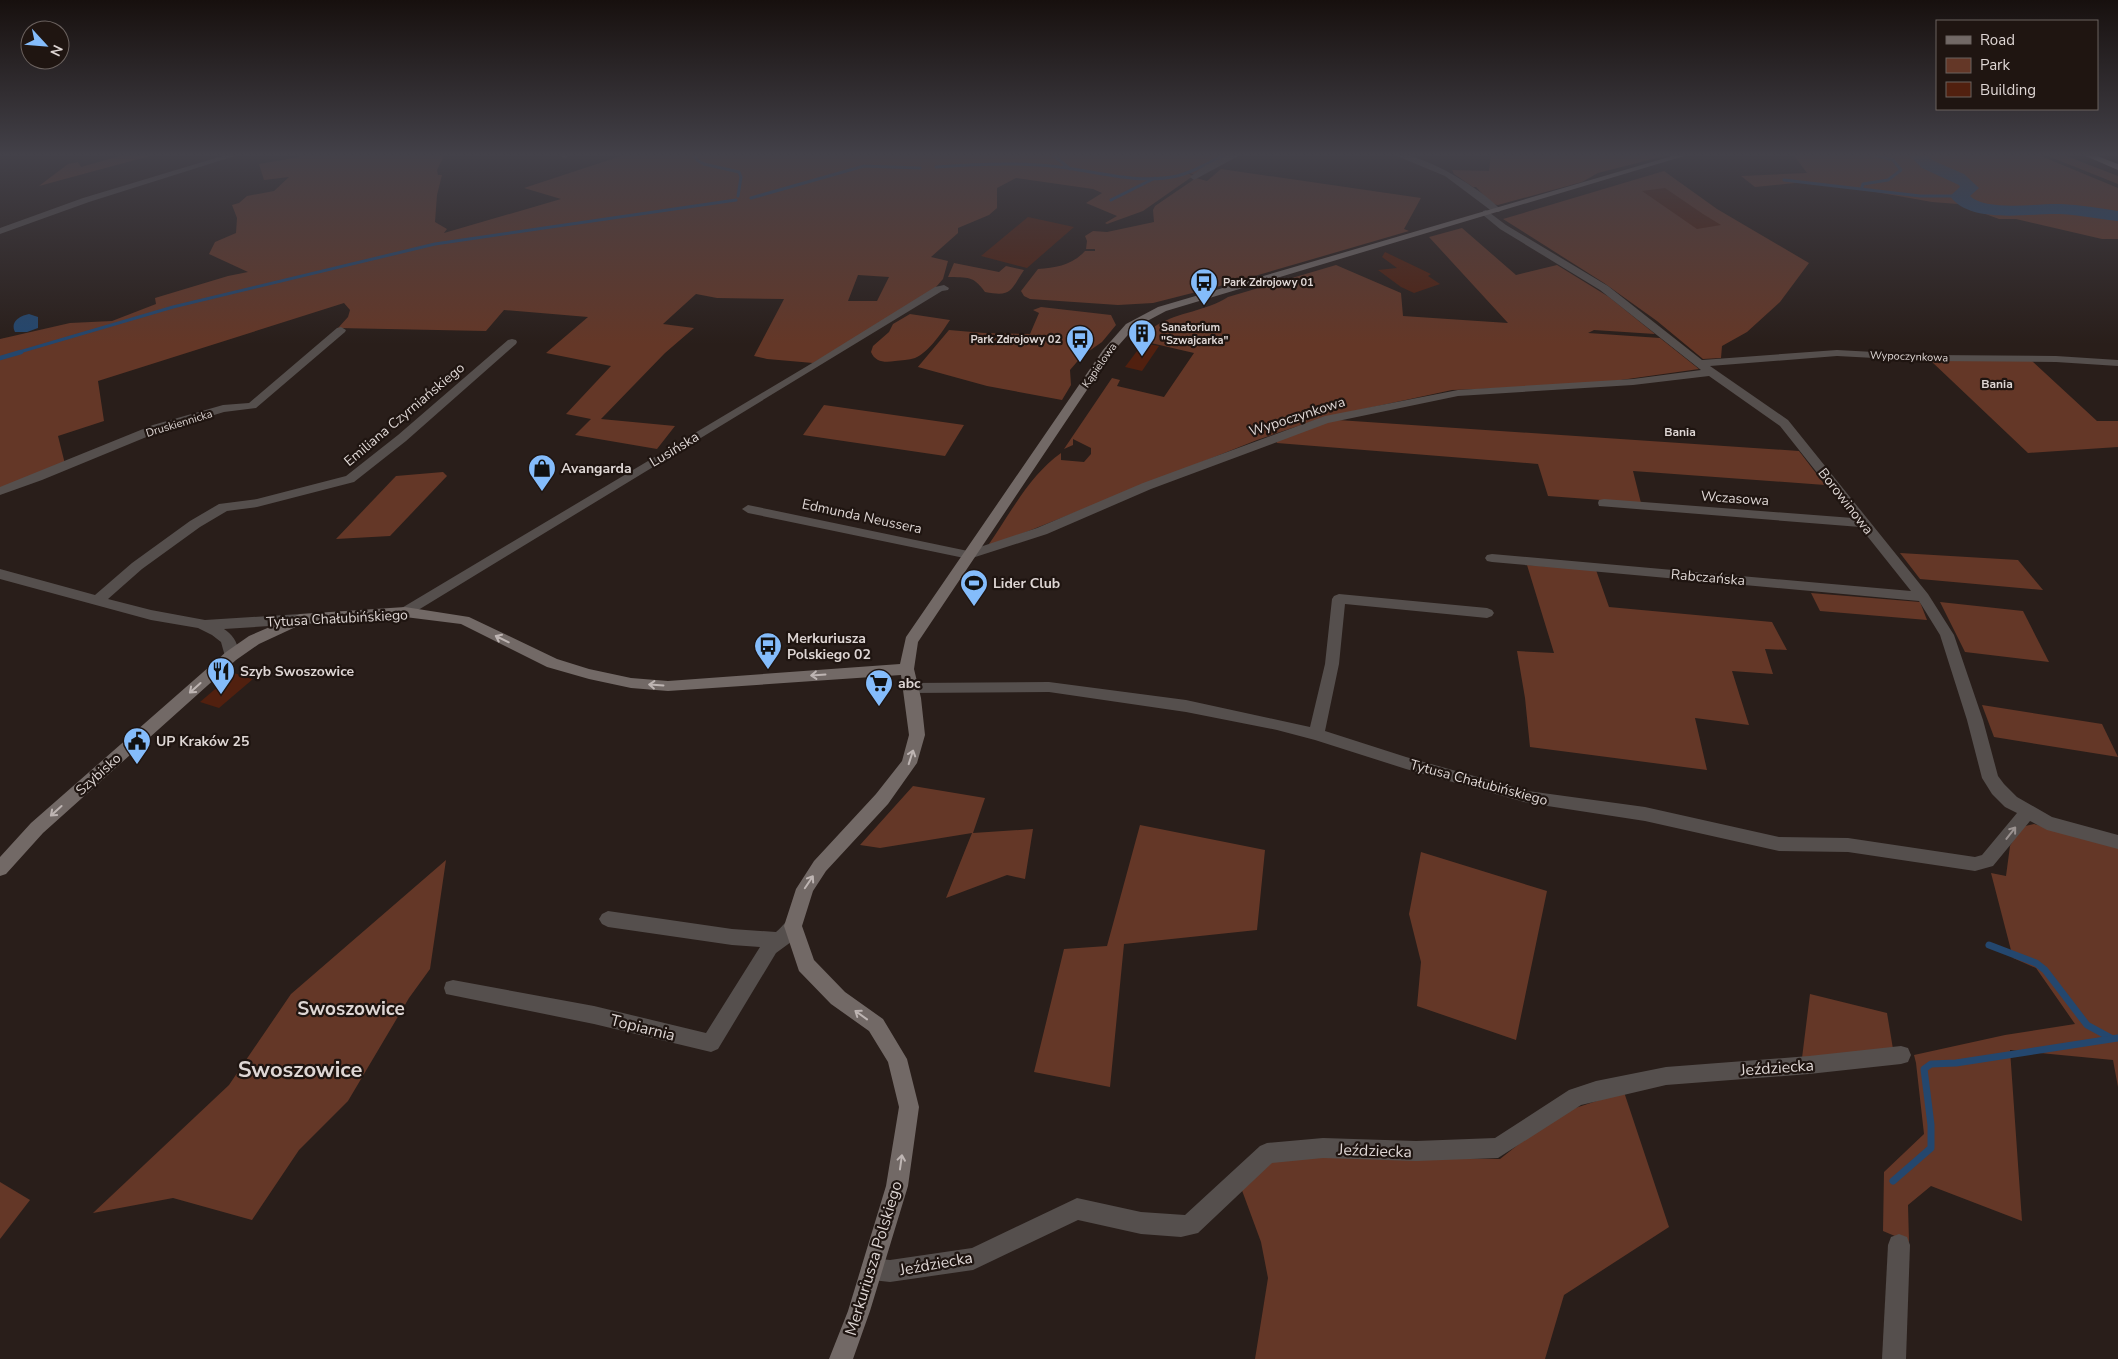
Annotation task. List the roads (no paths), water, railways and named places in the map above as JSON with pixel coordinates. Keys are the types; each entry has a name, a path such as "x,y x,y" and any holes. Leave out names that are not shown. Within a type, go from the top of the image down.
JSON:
{"street":[{"path":"0,230 36,217"},
{"name":"Kąpielowa","path":"907,669 911,641 1111,347 1125,331 1142,319 1174,305 1473,217"},
{"name":"Borowinowa","path":"1495,217 1503,227 1604,288 1706,367 1784,423 1923,597 1947,635 1975,720 1990,778 1998,789 2010,802 2047,823 2067,830 2118,842"},
{"name":"Lusińska","path":"405,612 818,364 939,288 944,288"},
{"name":"Druskiennicka","path":"0,491 157,428 224,409 252,406 341,330"},
{"name":"Emiliana Czyrniańskiego","path":"98,600 137,566 195,524 224,507 257,503 350,479 402,438 512,342"},
{"name":"Wypoczynkowa","path":"969,555 1042,531 1147,486 1325,420 1458,393 1623,383 1706,367 1838,353 1930,358 2056,359 2118,363"},
{"name":"Wczasowa","path":"1604,503 1864,523"},
{"name":"Edmunda Neussera","path":"748,508 969,555"},
{"name":"Rabczańska","path":"1492,558 1923,597"},
{"name":"Tytusa Chałubińskiego","path":"0,574 42,583 152,615 204,625 217,630 226,637 232,649 231,656"},
{"path":"1316,734 1332,664 1339,599 1487,613"},
{"name":"Tytusa Chałubińskiego","path":"204,625 405,612 464,620 552,662 589,674 631,683 668,686 907,669"},
{"name":"Szybisko","path":"4,859 231,656 254,640 300,619"},
{"path":"794,926 804,889 820,866 882,799 909,763 917,735 907,669"},
{"name":"Tytusa Chałubińskiego","path":"911,688 1058,688 1214,711 1316,734 1406,763 1528,798 1645,814 1779,844 1848,845 1974,864 1987,861 1995,854 2027,813"},
{"path":"608,919 732,937 778,940"},
{"name":"Topiarnia","path":"453,988 594,1015 711,1043 770,947 794,926"},
{"name":"Merkuriusza Polskiego","path":"794,926 806,965 838,998 876,1026 897,1059 908,1107 898,1186 860,1310 841,1359"},
{"name":"Jeździecka","path":"872,1269 890,1271 973,1259 1077,1209 1141,1223 1181,1226 1190,1224 1268,1154 1323,1148 1416,1151 1498,1148 1576,1097 1596,1091 1666,1076 1809,1066 1901,1056"},
{"path":"1894,1359 1899,1244"}],"water":[{"path":"29,314 38,317 38,328 27,332 15,332 14,325 16,320"}],"waterway":[{"path":"16,353 173,307 435,244 617,217"},
{"path":"0,358 21,352"},
{"path":"1989,945 2036,963 2045,970 2087,1025 2111,1038"},
{"path":"1893,1181 1931,1148 1931,1125 1924,1069 1931,1064 1956,1063 2118,1038"}],"place":[{"name":"Park Zdrojowy 01","path":"1204,306"},
{"name":"Sanatorium \"Szwajcarka\"","path":"1142,357"},
{"name":"Park Zdrojowy 02","path":"1080,363"},
{"name":"Avangarda","path":"542,492"},
{"name":"Lider Club","path":"974,607"},
{"name":"Merkuriusza Polskiego 02","path":"768,670"},
{"name":"Szyb Swoszowice","path":"221,695"},
{"name":"abc","path":"879,707"},
{"name":"UP Kraków 25","path":"137,765"}],"district":[{"name":"Bania","path":"1997,384"},
{"name":"Bania","path":"1680,432"},
{"name":"Swoszowice","path":"351,1008"},
{"name":"Swoszowice","path":"300,1069"}]}
